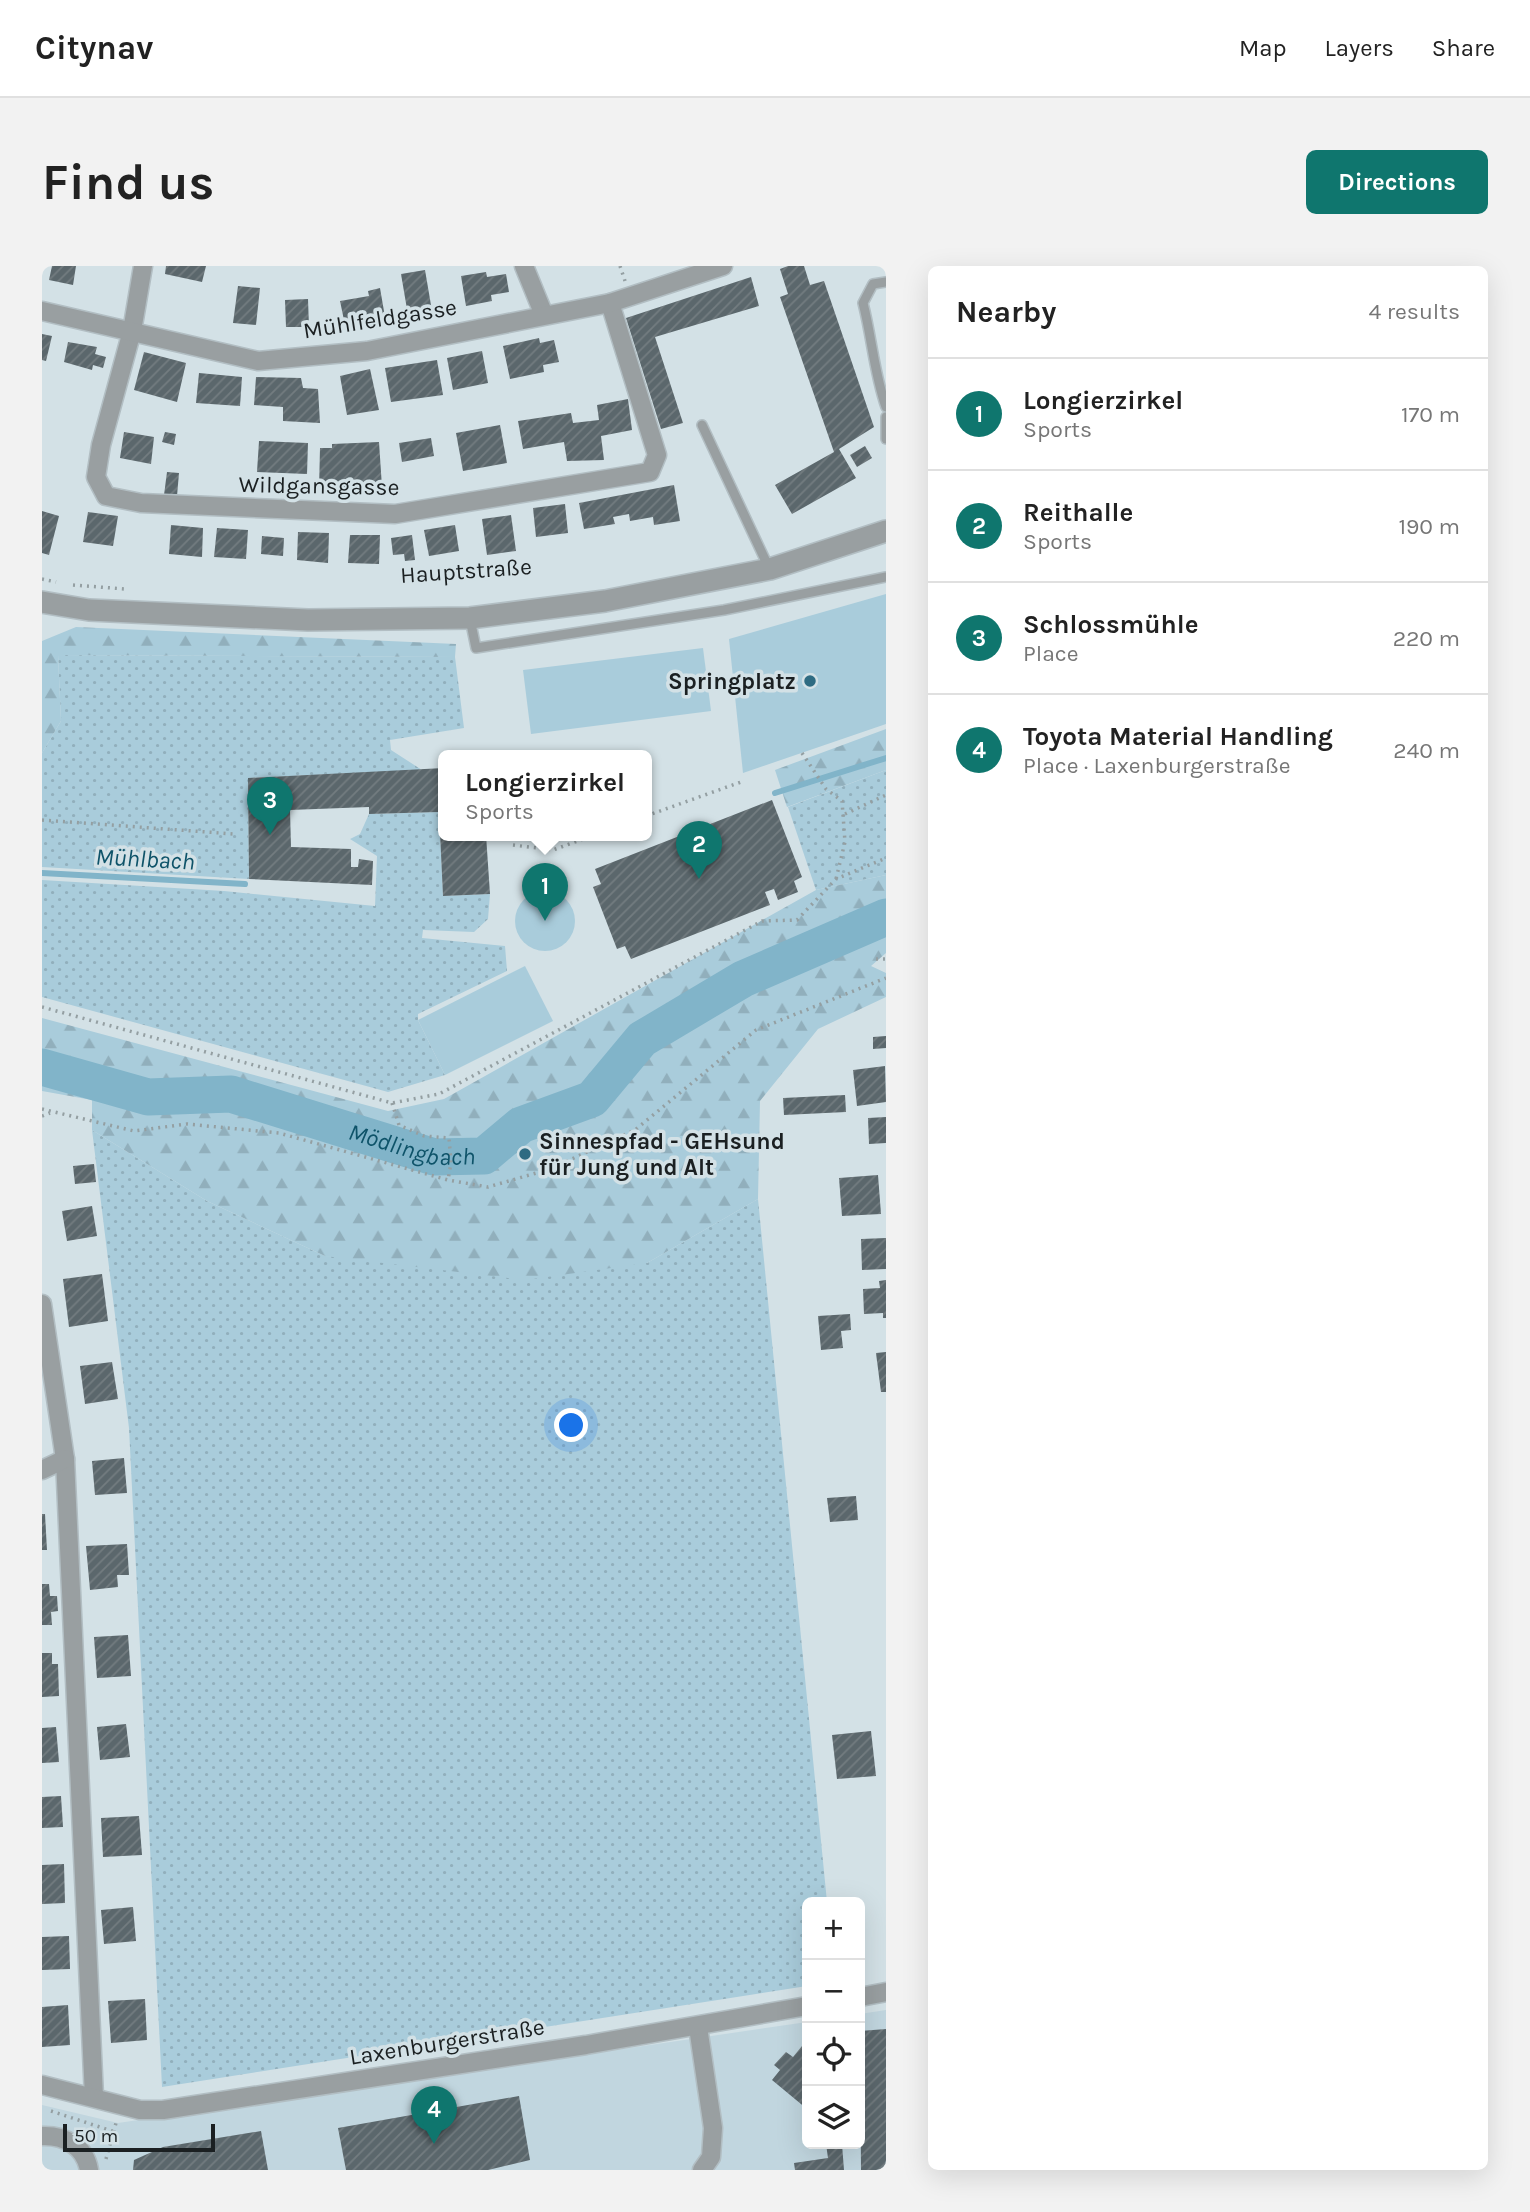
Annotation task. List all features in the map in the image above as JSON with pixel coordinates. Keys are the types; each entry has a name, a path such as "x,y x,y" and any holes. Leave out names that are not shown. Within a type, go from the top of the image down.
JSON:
{"street":[{"path":"132,331 143,266"},
{"path":"524,266 544,315"},
{"name":"Mühlfeldgasse","path":"42,311 258,361 367,351 610,303 723,266"},
{"name":"Wildgansgasse","path":"132,331 101,445 96,477 106,496 141,503 209,508 395,514 650,472 657,455 610,303"},
{"name":"Hauptstraße","path":"42,602 89,610 308,620 470,618 605,601 770,569 886,531"},
{"path":"42,1304 65,1459 94,2097"},
{"path":"42,1470 65,1459"},
{"path":"865,1996 886,1992"},
{"name":"Laxenburgerstraße","path":"49,2086 140,2110 163,2110 698,2027 802,2007"},
{"path":"698,2027 713,2127 711,2157 702,2170"},
{"path":"49,2136 76,2146 97,2167"}],"lane":[{"path":"886,282 873,284 863,303 875,350 875,374 886,407"},
{"path":"885,435 886,417"},
{"path":"702,425 770,569"},
{"path":"470,618 476,648 724,610 886,577"}],"path":[{"path":"42,579 136,590"},
{"path":"802,753 826,789 842,800 845,842 836,879"},
{"path":"652,814 741,782"},
{"path":"845,814 886,795"},
{"path":"42,820 234,834"},
{"path":"513,845 553,850 578,841"},
{"path":"42,1007 391,1103 439,1094 762,921 797,920 836,879 886,858"},
{"path":"876,959 886,959"},
{"path":"42,1109 134,1131 187,1124 279,1133 448,1180 488,1187 550,1169 635,1130 756,1030 886,978"},
{"path":"391,1103 399,1125 424,1136 449,1138 451,1163 448,1180"},
{"path":"42,1116 52,1112"},
{"path":"49,2086 49,2136"},
{"path":"97,2167 114,2132 120,2105"},
{"path":"51,2111 114,2132"}],"shaded area":[{"path":"886,2010 886,2170 42,2170 42,2105 118,2123 802,2023 802,2149 865,2149 865,2013"}],"green space":[{"name":"Springplatz","path":"886,594 886,724 743,773 729,639"},
{"path":"76,627 456,644 455,657 58,655 61,721 42,753 42,641"},
{"path":"703,648 711,711 531,734 523,670"},
{"path":"58,655 455,657 464,728 390,740 391,750 422,770 248,778 249,879 42,867 42,753 61,721"},
{"path":"886,729 886,770 787,807 775,770"},
{"path":"886,770 886,875 816,890 788,807"},
{"path":"438,812 443,896 490,894 488,919 474,932 423,930 422,938 505,946 507,971 418,1014 418,1020 445,1075 388,1092 42,997 42,880 224,891 375,906 377,856 350,839 360,834 369,814"},
{"path":"886,875 886,953 871,966 886,973 886,997 818,1029 760,1101 758,1199 647,1263 525,1280 325,1256 207,1201 92,1130 92,1100 42,1091 42,1018 388,1111 444,1099 816,890"},
{"path":"539,891 551,891 570,904 575,921 573,933 562,946 551,951 539,951 520,938 515,927 515,915 528,896"},
{"path":"525,966 553,1021 445,1075 418,1020"},
{"path":"92,1130 207,1201 325,1256 647,1263 758,1199 827,1897 802,1897 802,1987 162,2087 129,1428"}],"building":[{"path":"52,266 76,266 73,285 49,280"},
{"path":"166,266 206,266 202,282 165,274"},
{"path":"804,266 810,285 824,281 874,427 839,449 856,478 792,514 775,485 834,452 780,297 788,294 780,269"},
{"path":"425,270 432,311 408,315 401,274"},
{"path":"486,272 487,277 506,274 509,292 491,295 492,301 466,306 461,276"},
{"path":"751,277 759,306 655,337 683,423 661,429 626,318"},
{"path":"238,286 260,288 256,325 233,323"},
{"path":"380,288 385,317 345,325 340,301 369,296 368,291"},
{"path":"308,299 309,327 286,327 285,300"},
{"path":"42,334 52,336 46,361 42,360"},
{"path":"539,338 540,343 554,340 559,362 543,365 544,372 510,379 503,346"},
{"path":"68,342 97,347 95,354 106,357 103,368 93,365 92,370 64,362"},
{"path":"482,351 488,383 453,390 447,358"},
{"path":"144,352 186,363 177,402 134,390"},
{"path":"437,360 443,395 391,402 385,368"},
{"path":"370,369 379,410 347,415 340,376"},
{"path":"199,373 242,377 240,406 196,403"},
{"path":"256,377 301,378 303,388 318,389 320,423 283,421 283,407 254,405"},
{"path":"628,399 632,430 601,436 604,460 567,461 564,442 523,449 518,421 571,413 573,423 599,420 597,405"},
{"path":"500,425 507,463 463,471 456,433"},
{"path":"124,432 154,437 151,464 120,458"},
{"path":"165,432 176,434 174,445 162,442"},
{"path":"431,438 434,456 402,462 399,443"},
{"path":"259,441 308,443 307,474 257,472"},
{"path":"379,442 382,487 319,489 320,448 332,448 332,444"},
{"path":"865,446 872,458 857,467 850,455"},
{"path":"167,472 179,473 177,496 164,495"},
{"path":"674,485 680,521 654,525 653,517 630,521 629,514 613,517 615,524 584,529 579,503"},
{"path":"565,504 568,533 536,537 533,508"},
{"path":"42,511 59,516 49,555 42,553"},
{"path":"88,512 118,516 113,546 83,542"},
{"path":"511,515 516,551 487,555 482,519"},
{"path":"171,525 203,528 202,557 169,554"},
{"path":"455,525 459,551 429,556 424,530"},
{"path":"217,528 248,530 246,559 214,557"},
{"path":"298,532 329,533 328,563 297,560"},
{"path":"350,535 380,535 379,564 348,563"},
{"path":"412,535 415,560 405,561 404,554 393,555 391,538"},
{"path":"262,536 284,538 283,556 261,554"},
{"path":"438,768 438,812 369,814 369,807 290,810 291,847 351,849 351,867 358,867 359,859 373,861 372,885 249,879 248,778"},
{"path":"772,800 802,877 794,881 798,892 778,900 774,889 765,892 770,905 631,959 625,946 617,949 593,887 601,884 595,869"},
{"path":"440,841 486,841 490,894 443,896"},
{"path":"886,1036 886,1048 873,1049 873,1037"},
{"path":"885,1066 886,1102 857,1106 853,1070"},
{"path":"845,1095 846,1112 784,1115 783,1098"},
{"path":"886,1117 886,1143 869,1144 868,1118"},
{"path":"94,1164 96,1182 75,1184 73,1166"},
{"path":"878,1175 881,1214 842,1216 839,1178"},
{"path":"92,1206 97,1236 67,1241 62,1211"},
{"path":"886,1238 886,1269 862,1270 861,1239"},
{"path":"102,1274 108,1321 69,1327 63,1279"},
{"path":"886,1280 886,1318 883,1318 883,1313 864,1314 863,1289 880,1288 879,1281"},
{"path":"850,1314 851,1330 841,1331 843,1348 821,1350 818,1316"},
{"path":"886,1352 886,1392 881,1392 876,1353"},
{"path":"112,1362 118,1399 85,1404 80,1366"},
{"path":"124,1458 127,1493 95,1495 92,1461"},
{"path":"856,1496 858,1520 830,1522 827,1498"},
{"path":"42,1514 45,1514 47,1550 42,1550"},
{"path":"127,1544 129,1575 117,1575 118,1587 90,1590 86,1546"},
{"path":"42,1584 49,1584 50,1596 57,1596 58,1611 51,1612 52,1625 42,1625"},
{"path":"128,1635 131,1676 97,1678 94,1637"},
{"path":"42,1653 52,1653 52,1664 58,1664 59,1696 42,1697"},
{"path":"126,1724 130,1757 100,1760 97,1727"},
{"path":"56,1727 59,1762 42,1763 42,1728"},
{"path":"871,1731 876,1776 837,1779 832,1735"},
{"path":"61,1796 63,1827 42,1828 42,1797"},
{"path":"139,1816 142,1855 103,1857 101,1818"},
{"path":"64,1864 65,1903 42,1904 42,1865"},
{"path":"133,1907 136,1941 104,1944 101,1910"},
{"path":"69,1936 70,1969 42,1970 42,1937"},
{"path":"145,1999 147,2040 111,2043 108,2001"},
{"path":"68,2005 70,2045 42,2047 42,2007"},
{"path":"886,2029 886,2170 861,2170 861,2149 865,2149 865,2031"},
{"path":"802,2046 802,2105 772,2080 780,2070 774,2065 786,2052 793,2057"},
{"path":"519,2096 530,2160 488,2170 346,2170 338,2128"},
{"path":"261,2131 268,2170 133,2170 134,2160 163,2147"},
{"path":"827,2149 842,2149 844,2170 795,2170 794,2163 828,2158"}],"waterway":[{"name":"Mühlbach","path":"775,793 886,758"},
{"name":"Mühlbach","path":"42,873 245,884"},
{"name":"Mödlingbach","path":"42,1067 148,1097 231,1094 434,1157 484,1156 521,1125 592,1099 642,1039 743,979 886,917"}],"place":[{"name":"Springplatz","path":"810,681"},
{"name":"Schlossmühle","path":"270,835"},
{"name":"Reithalle","path":"699,879"},
{"name":"Longierzirkel","path":"545,921"},
{"name":"Sinnespfad - GEHsund für Jung und Alt","path":"525,1154"},
{"name":"Toyota Material Handling","path":"434,2144"}]}
